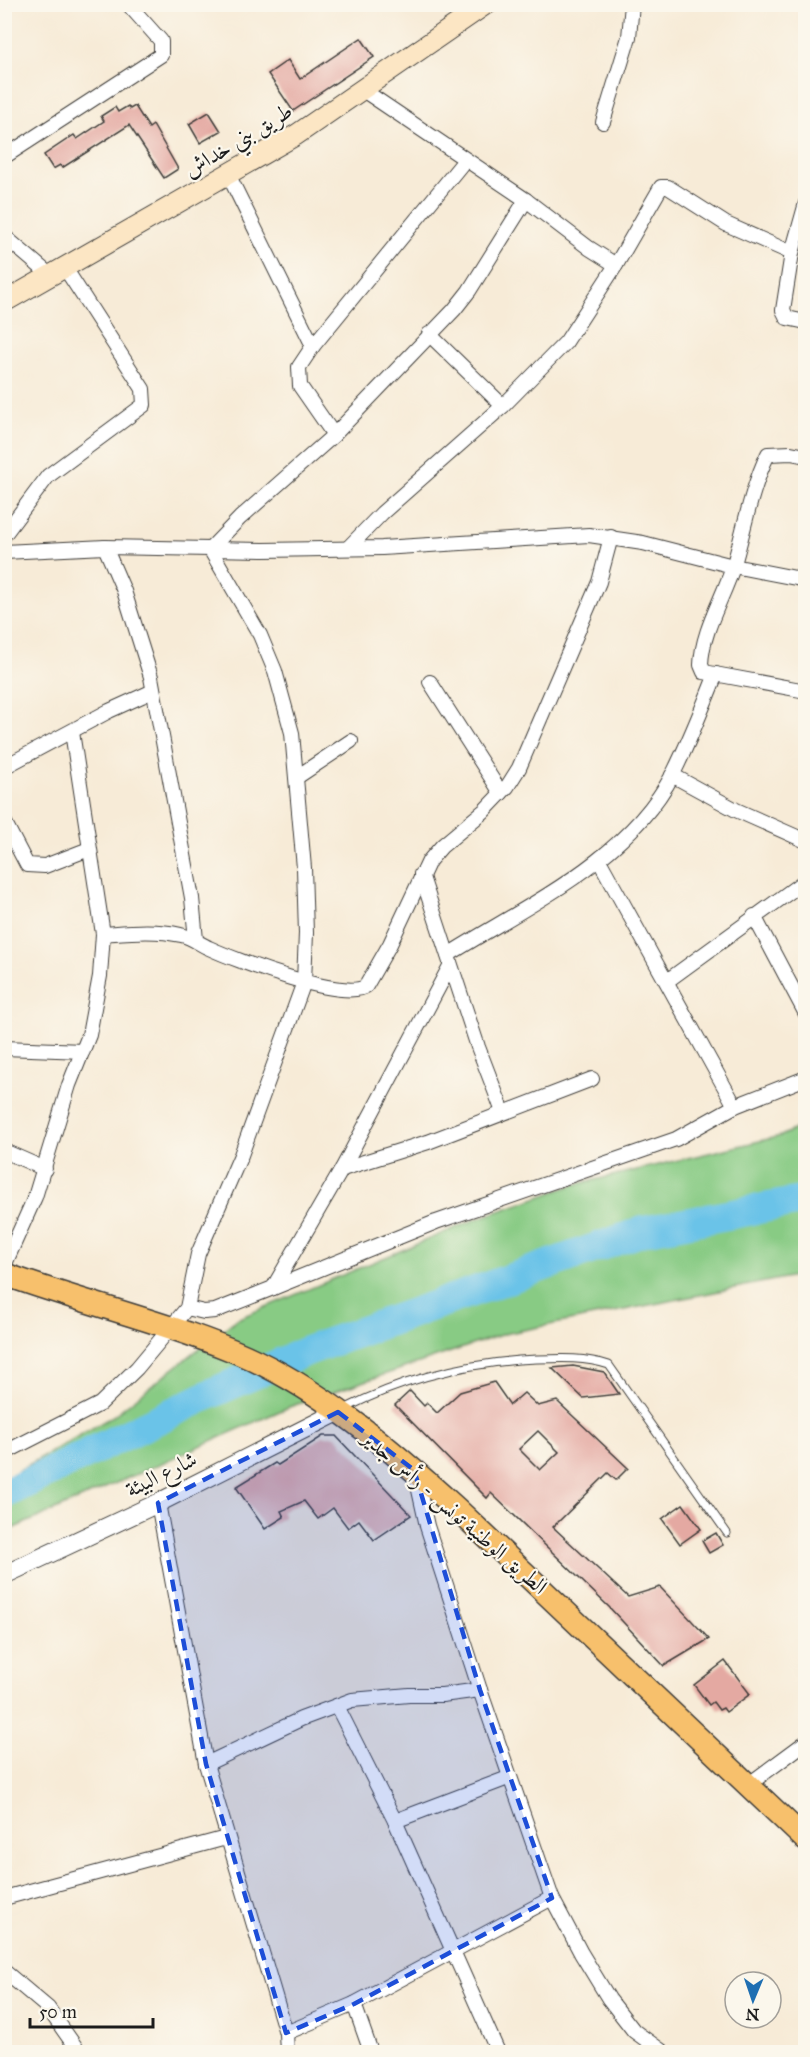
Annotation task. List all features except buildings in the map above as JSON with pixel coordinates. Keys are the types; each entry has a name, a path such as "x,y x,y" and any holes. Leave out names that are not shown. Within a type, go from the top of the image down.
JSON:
{"main road":[{"name":"طريق بني خداش","path":"4,302 296,135 486,4"},
{"name":"الطريق الوطنية تونس - رأس جدير","path":"4,1274 209,1342 291,1380 331,1407 414,1470 551,1595 806,1840"}],"street":[{"path":"4,157 161,55 161,41 128,4"},
{"path":"603,122 628,37 632,4"},
{"path":"363,90 526,200 616,266"},
{"path":"334,435 300,386 299,367 313,346 465,160"},
{"path":"228,174 313,346"},
{"path":"348,548 382,513 503,406 566,342 616,266 657,191 665,186 726,224 792,253"},
{"path":"210,549 240,518 334,435 469,291 526,200"},
{"path":"806,203 792,253 783,310 788,318 806,322"},
{"path":"4,236 58,272 143,389 144,405 69,458 48,476 4,535"},
{"path":"429,334 503,406"},
{"path":"806,456 791,453 768,454 755,482 733,566 701,658 702,670 806,691"},
{"path":"4,552 105,547 348,548 499,542 548,536 611,537 705,557 733,566 806,580"},
{"path":"103,934 168,932 196,940 234,958 304,982 347,991 361,990 366,986 398,928 421,874 442,846 484,811 501,793 519,768 599,582 611,537"},
{"path":"105,547 124,591 153,691 192,898 196,940"},
{"path":"4,1453 100,1404 137,1368 187,1308 198,1254 245,1144 304,982 306,933 304,868 292,733 275,671 245,608 210,549"},
{"path":"273,1288 342,1169 449,961 599,860 643,816 672,775 716,674"},
{"path":"430,682 501,793"},
{"path":"4,767 109,711 153,691"},
{"path":"4,1266 24,1227 45,1169 69,1085 83,1052 96,1005 103,934 72,732"},
{"path":"297,777 351,741"},
{"path":"672,775 736,810 806,841"},
{"path":"4,821 27,865 45,866 89,849"},
{"path":"599,860 735,1106"},
{"path":"421,874 449,961 503,1112"},
{"path":"667,981 806,880"},
{"path":"754,916 806,1014"},
{"path":"4,1048 83,1052"},
{"path":"342,1169 390,1155 592,1078"},
{"path":"187,1308 204,1312 215,1311 436,1222 676,1139 735,1106 806,1078"},
{"path":"4,1151 45,1169"},
{"name":"شارع البيئة","path":"4,1575 158,1503 331,1407"},
{"path":"414,1470 427,1526 508,1778 552,1898 580,1953 609,2000 634,2031 663,2052"},
{"path":"158,1503 206,1764 226,1838 286,2033 287,2052"},
{"path":"206,1764 301,1719 368,1697 442,1695 480,1690"},
{"path":"337,1706 395,1821 498,2052"},
{"path":"748,1785 806,1742"},
{"path":"395,1821 508,1778"},
{"path":"4,1898 226,1838"},
{"path":"286,2033 354,2004 452,1949 552,1898"},
{"path":"4,1971 48,2008 79,2052"},
{"path":"354,2004 371,2052"}],"lane":[{"path":"331,1407 400,1383 457,1367 517,1360 576,1358 609,1365 728,1533"}],"highlighted area":[{"path":"338,1412 414,1470 480,1690 552,1898 354,2004 286,2033 206,1764 158,1503"}],"green space":[{"path":"805,1124 805,1274 504,1334 289,1407 5,1532 4,1479 113,1416 237,1319 479,1218 573,1185 781,1136"}],"waterway":[{"path":"4,1494 210,1394 309,1350 643,1231 806,1200"}]}
